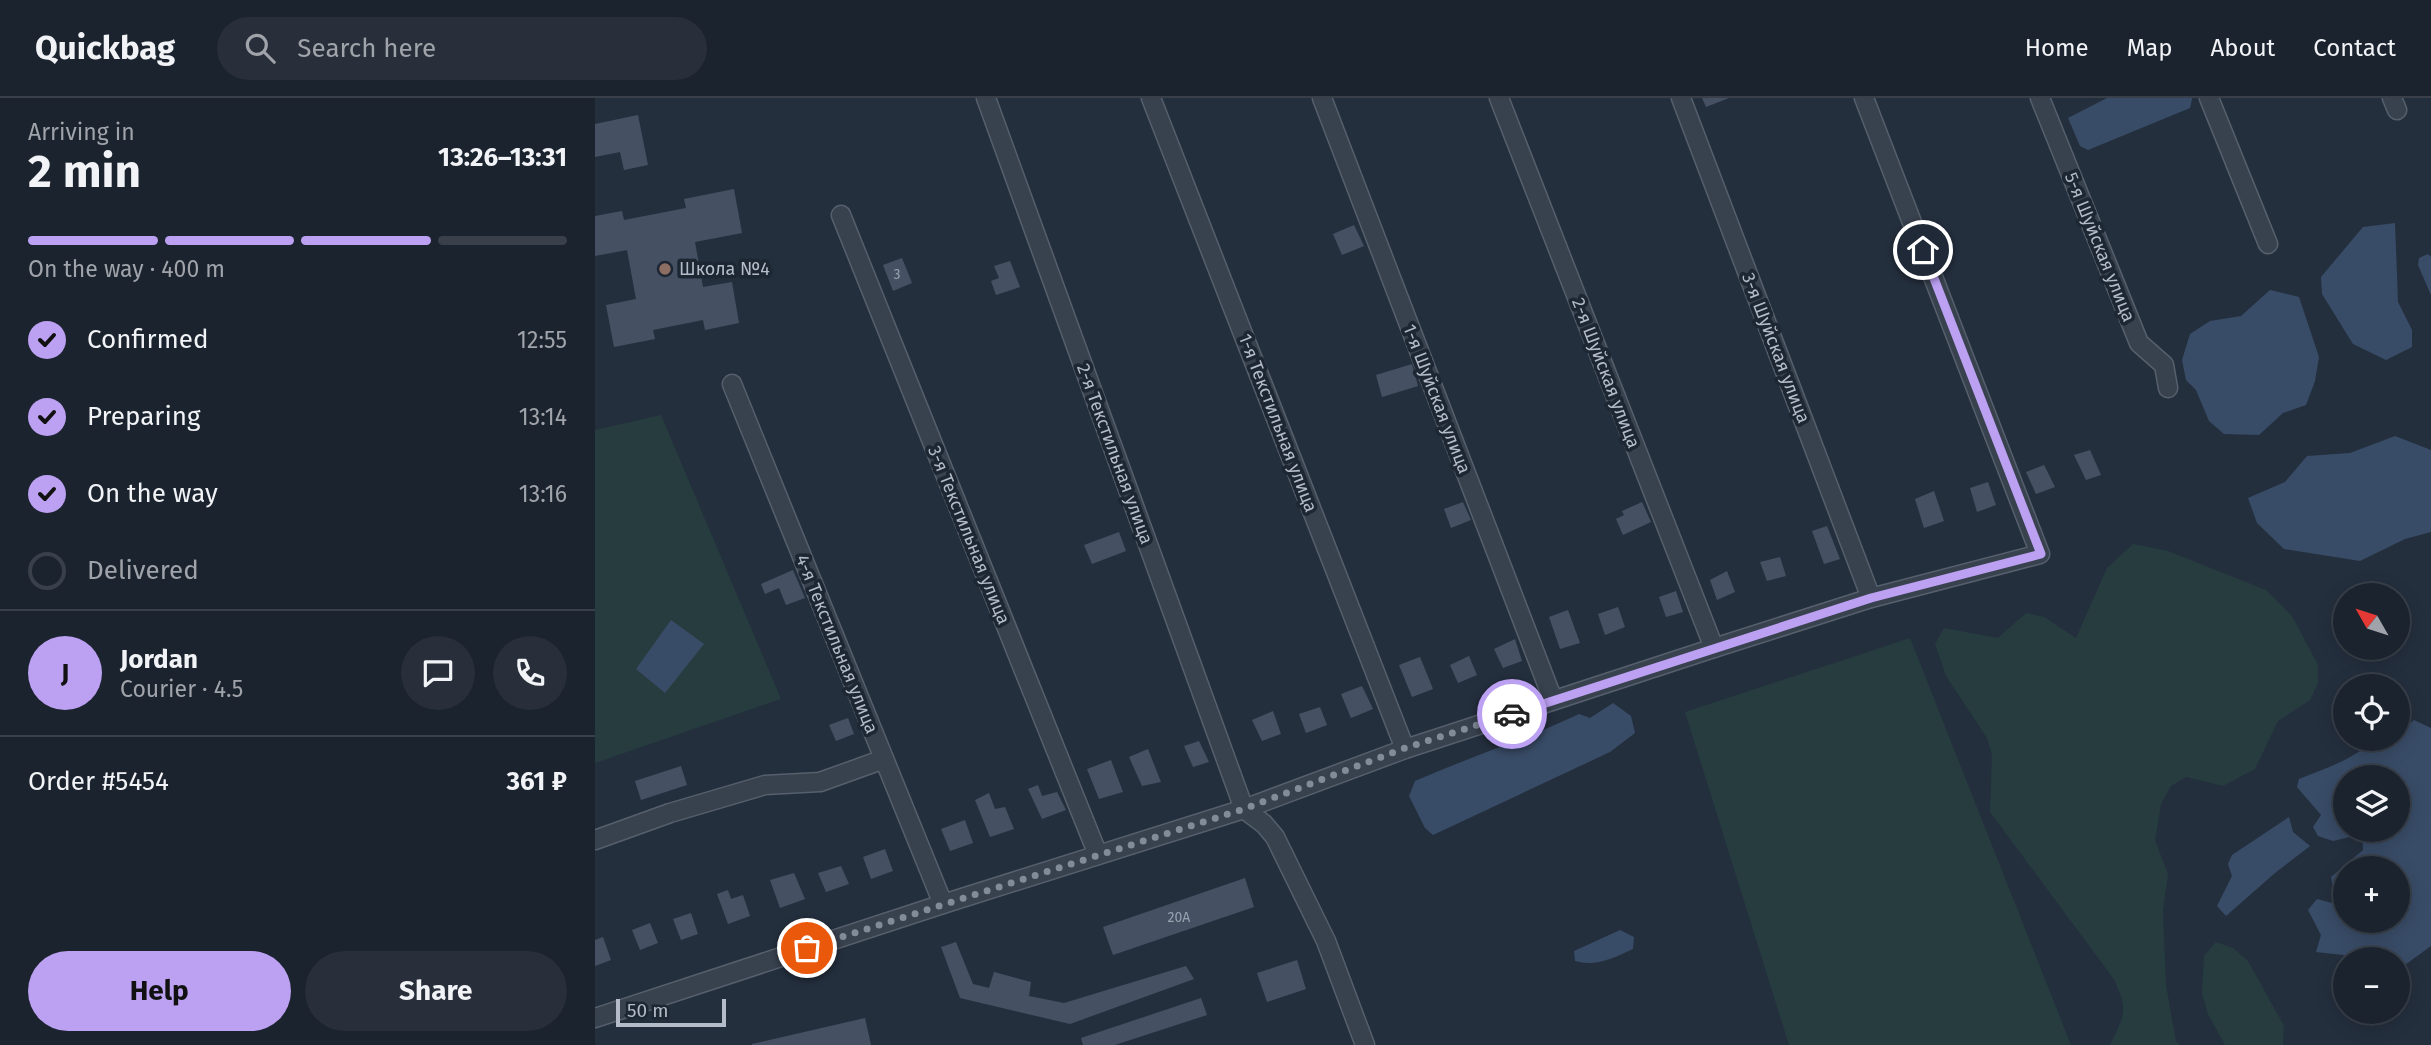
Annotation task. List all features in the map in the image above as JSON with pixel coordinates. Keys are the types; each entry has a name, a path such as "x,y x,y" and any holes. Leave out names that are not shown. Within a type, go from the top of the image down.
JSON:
{"street":[{"name":"2-я Текстильная улица","path":"986,98 1244,809"},
{"name":"1-я Текстильная улица","path":"1151,98 1405,748"},
{"name":"1-я Шуйская улица","path":"1322,98 1553,700"},
{"name":"2-я Шуйская улица","path":"1499,98 1714,648"},
{"name":"3-я Шуйская улица","path":"1681,98 1871,598"},
{"path":"595,1018 1244,809 1405,748 1714,648 1871,598 2041,554 1864,98"},
{"name":"5-я Шуйская улица","path":"2041,98 2139,343 2164,365 2168,388"},
{"path":"2209,98 2268,244"},
{"name":"3-я Текстильная улица","path":"841,215 1098,855"},
{"name":"4-я Текстильная улица","path":"732,384 943,904"},
{"path":"595,840 670,813 765,785 820,782 884,759"},
{"path":"1244,809 1275,836 1326,941 1365,1045"}],"green space":[{"path":"661,415 781,699 595,763 595,430"},
{"path":"2133,544 2168,551 2266,590 2292,616 2318,665 2318,683 2310,700 2278,721 2255,769 2223,786 2186,777 2171,786 2161,804 2155,840 2168,874 2163,910 2166,985 2176,1041 2180,1045 2110,1045 2123,1012 2118,989 2113,978 1990,812 1992,755 1987,738 1946,676 1935,644 1944,628 1998,638 2026,613 2044,617 2076,638 2107,568"},
{"path":"1910,638 2071,1045 1789,1045 1685,712"},
{"path":"2216,942 2233,948 2248,961 2284,1026 2283,1045 2225,1045 2208,1014 2202,994 2204,956"}],"water":[{"path":"2107,98 2192,99 2190,108 2088,150 2080,146 2068,118"},
{"path":"2395,223 2398,302 2412,330 2412,347 2386,360 2353,344 2322,294 2321,277 2363,227"},
{"path":"2428,254 2431,257 2431,295 2418,265 2419,258"},
{"path":"2270,290 2299,297 2319,357 2315,381 2306,405 2283,413 2259,435 2224,434 2209,421 2196,390 2186,380 2182,360 2190,334 2210,321 2241,316"},
{"path":"2395,436 2431,450 2431,532 2405,539 2360,561 2284,549 2257,523 2248,498 2285,482 2307,456 2350,453"},
{"path":"671,620 704,644 665,693 636,669"},
{"path":"1613,703 1631,716 1635,733 1610,752 1433,835 1425,828 1409,796 1415,781 1579,714 1590,718"},
{"path":"2414,720 2431,728 2431,946 2410,961 2410,947 2333,947 2333,954 2316,952 2321,935 2308,910 2317,899 2333,903 2333,933 2410,933 2410,856 2356,856 2363,850 2362,842 2410,842 2410,765 2333,765 2360,751 2410,751 2410,723"},
{"path":"2333,765 2333,841 2318,836 2313,827 2321,815 2297,787 2299,779"},
{"path":"2289,817 2293,832 2310,846 2226,916 2217,906 2232,876 2228,864 2232,855"},
{"path":"1620,930 1634,937 1633,949 1598,962 1575,961 1574,951"}],"building":[{"path":"1702,98 1729,98 1706,107"},
{"path":"638,115 648,165 624,170 620,152 595,157 595,124"},
{"name":"Школа №4","path":"734,189 742,233 695,242 703,287 732,282 739,323 705,330 703,320 653,330 655,339 614,347 606,305 636,299 627,250 595,256 595,216 622,211 624,220 686,208 684,199"},
{"path":"1354,225 1364,246 1342,255 1333,234"},
{"path":"902,258 912,283 893,291 883,265"},
{"path":"1010,261 1020,287 996,295 991,281 999,278 994,266"},
{"path":"1412,364 1418,386 1382,397 1376,375"},
{"path":"2090,450 2101,475 2086,480 2074,455"},
{"path":"2044,465 2055,487 2036,494 2026,472"},
{"path":"1988,482 1996,505 1977,512 1970,488"},
{"path":"1934,491 1944,521 1924,528 1915,499"},
{"path":"1463,502 1471,520 1451,528 1444,509"},
{"path":"1642,502 1651,522 1623,535 1616,519 1624,515 1622,511"},
{"path":"1827,526 1840,559 1824,564 1812,531"},
{"path":"1119,532 1126,551 1092,564 1084,545"},
{"path":"1780,557 1786,576 1767,581 1760,562"},
{"path":"793,570 805,598 786,605 779,588 765,594 761,584"},
{"path":"1727,571 1735,592 1717,600 1710,580"},
{"path":"1676,591 1683,612 1666,617 1659,597"},
{"path":"1618,607 1625,627 1605,635 1598,614"},
{"path":"1568,610 1580,643 1560,649 1549,617"},
{"path":"1515,639 1522,661 1503,668 1494,649"},
{"path":"1469,656 1477,675 1458,683 1450,665"},
{"path":"1420,657 1433,689 1412,697 1399,665"},
{"path":"1362,686 1373,709 1351,718 1341,694"},
{"path":"1320,707 1327,725 1306,733 1299,714"},
{"path":"1273,711 1281,734 1262,741 1252,720"},
{"path":"848,718 854,734 836,741 829,725"},
{"path":"1199,741 1209,762 1193,767 1184,746"},
{"path":"1148,749 1161,782 1142,786 1129,757"},
{"path":"1111,760 1123,792 1099,799 1087,769"},
{"path":"681,766 687,785 641,800 635,781"},
{"path":"1038,785 1042,796 1057,792 1066,810 1042,819 1028,789"},
{"path":"989,793 995,809 1005,807 1014,829 990,837 975,800"},
{"path":"965,820 973,843 950,851 941,829"},
{"path":"885,849 893,871 871,879 863,857"},
{"path":"841,866 849,884 826,892 818,873"},
{"path":"794,873 805,899 780,908 770,880"},
{"path":"1245,878 1254,907 1113,955 1103,927"},
{"path":"728,890 731,899 743,895 750,916 728,924 717,894"},
{"path":"691,913 698,934 681,940 673,919"},
{"path":"650,923 658,943 640,950 632,930"},
{"path":"603,937 611,960 595,966 595,940"},
{"path":"956,942 973,984 989,988 994,972 1031,982 1029,996 1064,1003 1186,966 1194,979 1070,1024 960,998 941,947"},
{"path":"1297,960 1306,989 1267,1002 1257,973"},
{"path":"1201,998 1207,1015 1115,1045 1083,1045 1081,1038"},
{"path":"865,1018 871,1045 752,1045 752,1044"}],"way so far":[{"path":"807,948 1244,809 1405,748 1512,714"}],"place":[{"name":"Школа №4","path":"665,269"}],"route":[{"path":"1512,714 1871,598 2041,554 1923,250"}]}
